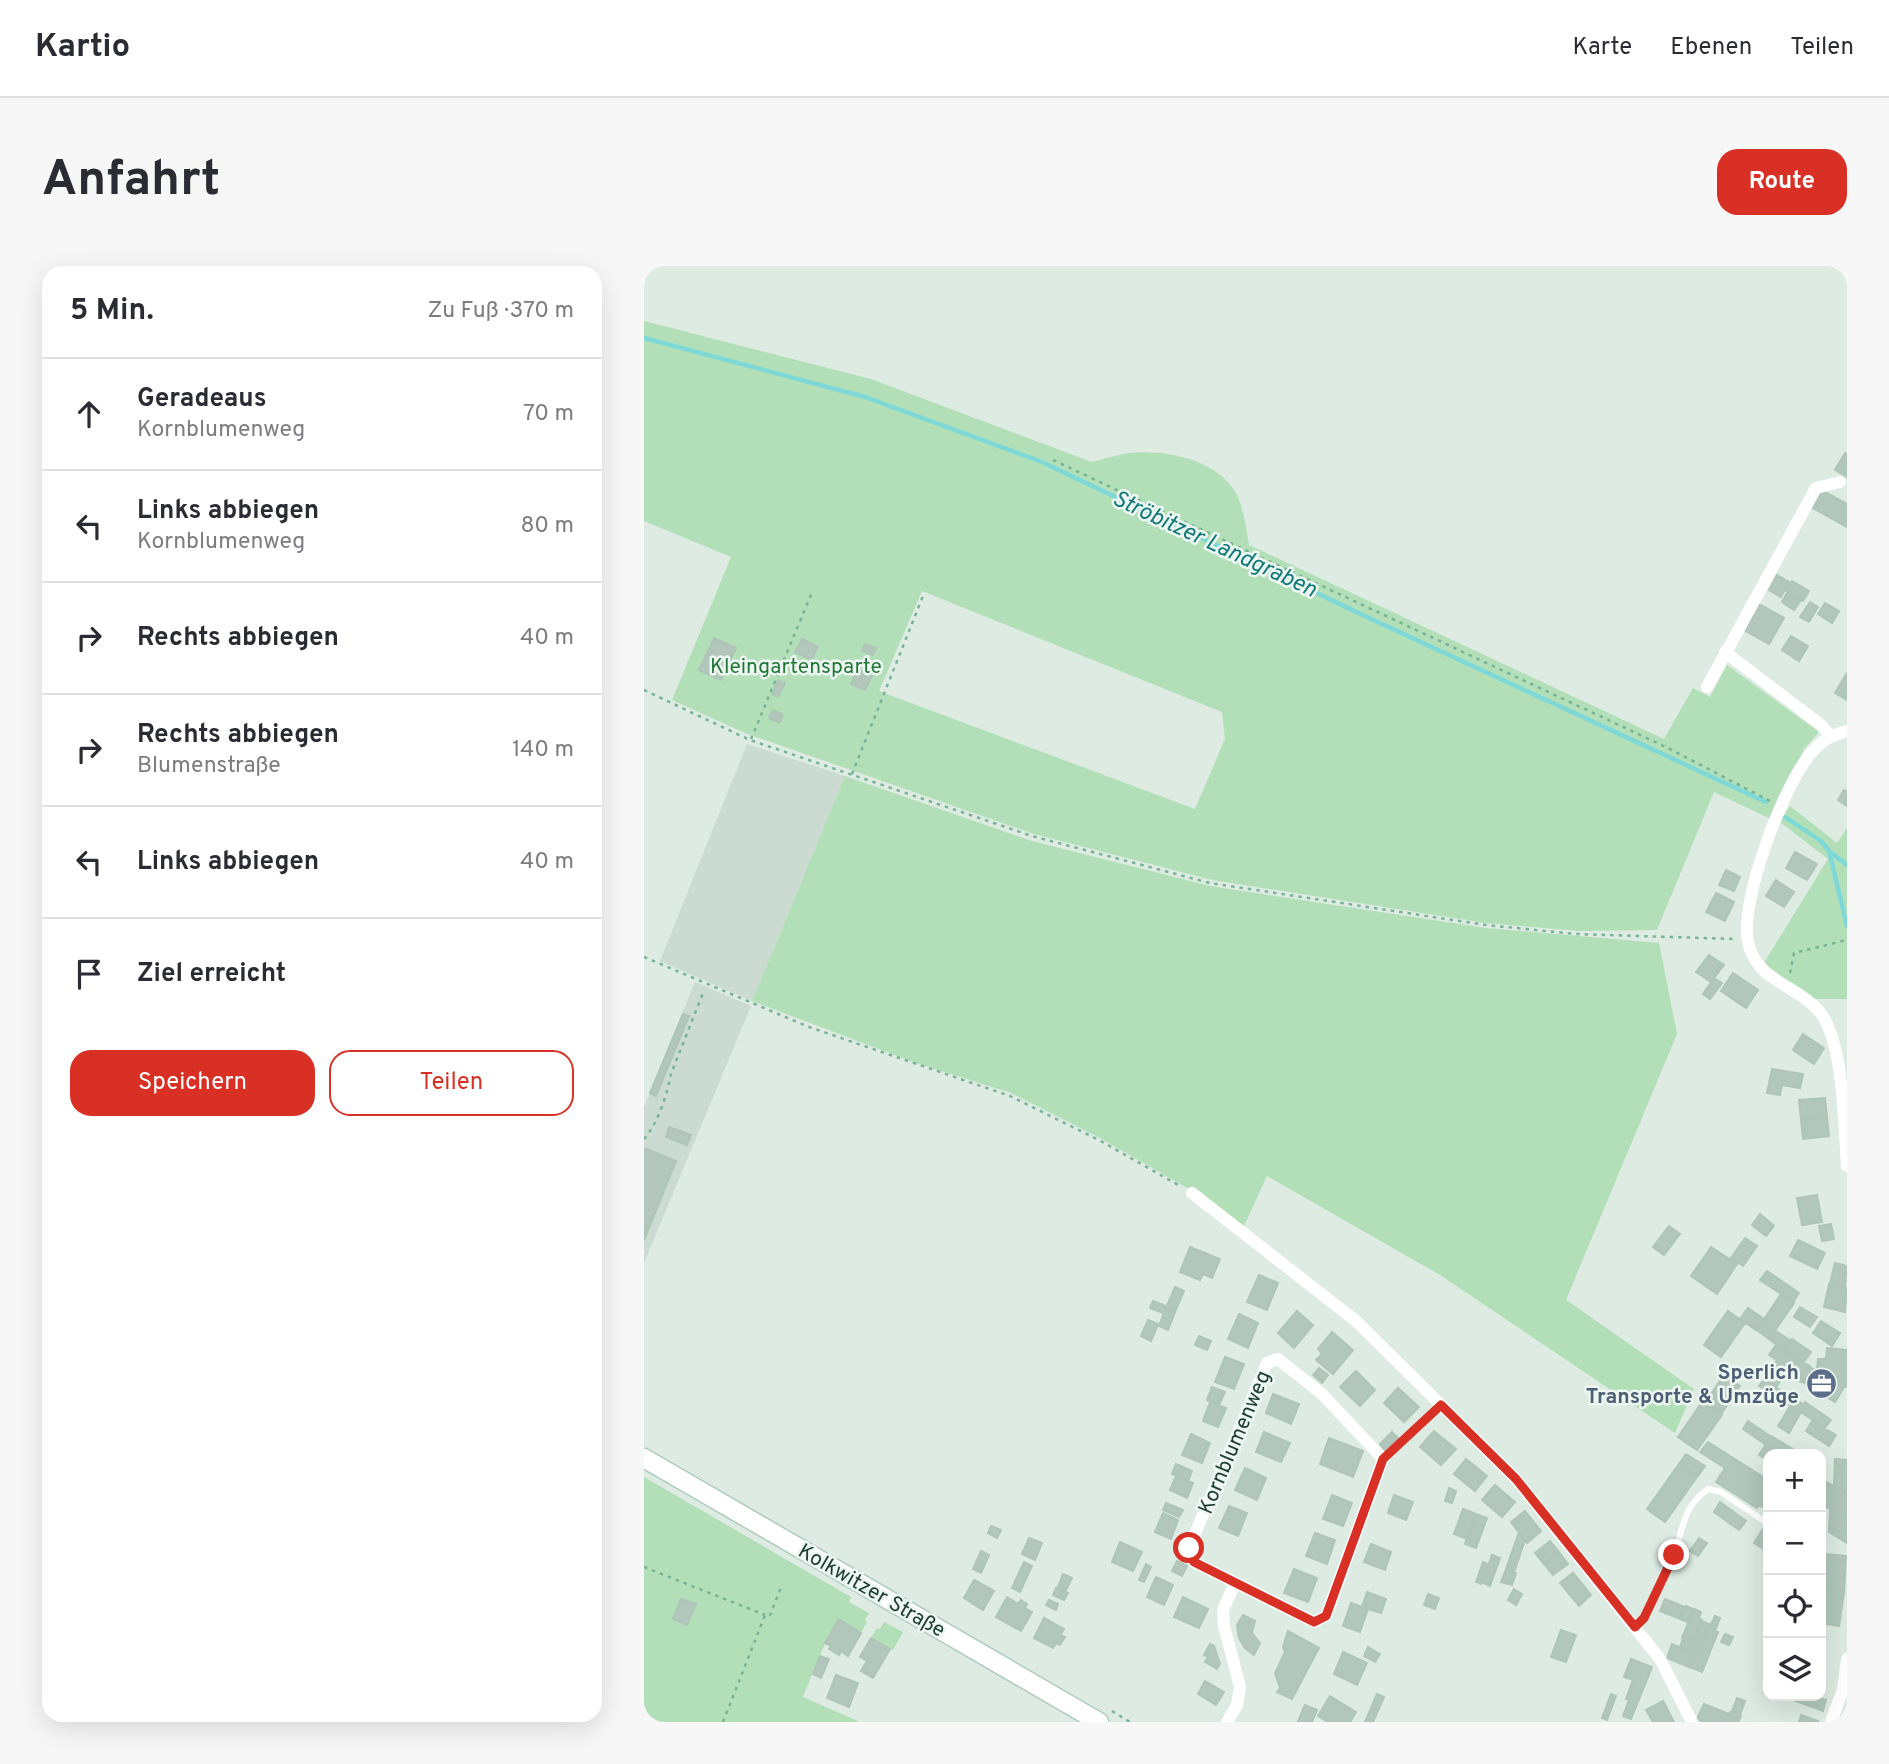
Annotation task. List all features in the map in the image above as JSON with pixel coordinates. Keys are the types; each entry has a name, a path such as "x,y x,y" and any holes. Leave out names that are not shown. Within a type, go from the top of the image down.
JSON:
{"main road":[{"name":"Kolkwitzer Straße","path":"644,1458 1099,1722"}],"street":[{"path":"1707,687 1816,488 1840,482"},
{"path":"1725,652 1820,724 1830,735"},
{"path":"1847,731 1830,735 1810,754 1780,806 1751,895 1747,939 1760,969 1818,1010 1829,1026 1839,1073 1847,1166"},
{"path":"1192,1193 1356,1321 1516,1479 1660,1659 1692,1722"},
{"name":"Kornblumenweg","path":"1278,1359 1322,1394 1383,1459 1326,1616 1314,1622 1235,1583 1194,1562 1189,1548 1266,1363 1278,1359"},
{"path":"1227,1722 1237,1705 1240,1688 1223,1610 1235,1583"},
{"path":"1831,1722 1843,1689 1847,1659"}],"lane":[{"path":"1635,1627 1644,1618 1674,1555 1683,1518 1697,1497 1708,1489 1721,1492 1763,1521"}],"path":[{"path":"1053,460 1668,748 1780,806"},
{"path":"751,740 813,590"},
{"path":"852,774 923,596"},
{"path":"644,690 751,740 1032,836 1210,883 1486,925 1576,934 1747,939"},
{"path":"1787,987 1794,953 1847,940"},
{"path":"644,957 809,1027 1010,1096 1099,1140 1192,1193"},
{"path":"644,1139 650,1132 704,993"},
{"path":"1383,1459 1441,1405"},
{"path":"644,1567 765,1615 770,1615 782,1585"},
{"path":"723,1722 765,1615"}],"shaded area":[{"path":"747,744 845,776 752,1001 660,961"},
{"path":"695,982 751,1006 644,1263 644,1107"}],"green space":[{"name":"Kleingartensparte","path":"644,321 871,379 1092,462 1143,452 1173,455 1203,464 1227,481 1236,493 1243,512 1249,545 1664,739 1693,688 1710,697 1727,665 1819,732 1804,749 1771,819 1714,792 1657,930 1577,931 1486,923 1212,880 1034,834 745,733 672,700 731,557 644,521","holes":["922,591 1222,712 1225,739 1195,809 879,691"]},
{"path":"845,776 1032,841 1210,886 1486,928 1659,943 1677,1034 1566,1300 1694,1389 1675,1433 1440,1275 1267,1176 1244,1226 1189,1189 1100,1138 1011,1093 913,1062 752,1001"},
{"path":"1790,806 1837,843 1847,828 1847,999 1812,999 1762,966 1828,859 1780,822"},
{"path":"644,1477 851,1597 849,1602 869,1613 861,1633 838,1620 825,1643 803,1697 860,1722 644,1722"},
{"path":"884,1622 903,1632 893,1650 871,1638"}],"building":[{"path":"1845,453 1847,454 1847,477 1835,470"},
{"path":"1821,490 1847,504 1847,527 1811,507"},
{"path":"1777,575 1789,582 1781,597 1769,590"},
{"path":"1792,581 1809,591 1803,601 1786,591"},
{"path":"1787,593 1800,601 1794,610 1782,602"},
{"path":"1810,602 1818,607 1809,622 1800,617"},
{"path":"1825,603 1839,611 1832,623 1818,614"},
{"path":"1759,604 1784,618 1769,644 1744,630"},
{"path":"1791,636 1808,646 1799,661 1782,650"},
{"path":"714,638 736,648 721,680 699,670"},
{"path":"802,639 818,647 811,660 795,652"},
{"path":"865,644 876,648 873,655 862,651"},
{"path":"858,670 872,676 865,690 851,684"},
{"path":"1847,673 1847,700 1835,693"},
{"path":"778,680 785,683 778,697 772,694"},
{"path":"773,710 783,715 779,723 769,718"},
{"path":"1844,790 1847,792 1847,806 1838,800"},
{"path":"1795,852 1817,864 1807,880 1786,868"},
{"path":"1726,870 1740,877 1734,891 1719,885"},
{"path":"1776,880 1794,892 1784,907 1766,896"},
{"path":"1716,893 1734,902 1725,921 1706,912"},
{"path":"1709,955 1724,965 1711,982 1696,972"},
{"path":"1733,973 1758,990 1746,1008 1721,991"},
{"path":"1714,978 1722,983 1710,999 1703,994"},
{"path":"683,1014 689,1016 656,1096 650,1093"},
{"path":"1803,1034 1824,1048 1814,1064 1793,1050"},
{"path":"1772,1069 1803,1074 1800,1088 1782,1085 1780,1095 1767,1093"},
{"path":"1825,1098 1827,1117 1801,1120 1799,1100"},
{"path":"1827,1117 1829,1136 1803,1139 1801,1120"},
{"path":"669,1127 691,1135 687,1145 666,1137"},
{"path":"644,1148 676,1161 644,1240"},
{"path":"1817,1195 1822,1222 1802,1225 1797,1198"},
{"path":"1760,1214 1774,1226 1766,1236 1752,1225"},
{"path":"1831,1224 1834,1239 1822,1241 1819,1226"},
{"path":"1669,1226 1680,1234 1664,1255 1653,1247"},
{"path":"1745,1238 1757,1246 1743,1266 1731,1258"},
{"path":"1798,1240 1825,1253 1817,1269 1790,1256"},
{"path":"1190,1247 1220,1259 1212,1278 1203,1274 1200,1280 1180,1272"},
{"path":"1711,1247 1737,1264 1717,1294 1691,1276"},
{"path":"1835,1263 1847,1266 1845,1287 1830,1283"},
{"path":"1767,1271 1799,1293 1793,1302 1760,1280"},
{"path":"1259,1275 1278,1283 1267,1310 1247,1302"},
{"path":"1829,1284 1847,1288 1845,1312 1824,1307"},
{"path":"1175,1287 1184,1291 1175,1312 1166,1308"},
{"path":"1781,1294 1794,1303 1769,1339 1757,1330"},
{"path":"1153,1301 1166,1306 1163,1313 1150,1308"},
{"path":"1800,1307 1817,1317 1810,1327 1794,1317"},
{"path":"1166,1308 1175,1312 1168,1330 1159,1326"},
{"path":"1748,1308 1764,1319 1756,1330 1740,1319"},
{"path":"1297,1311 1313,1325 1294,1348 1278,1333"},
{"path":"1728,1311 1745,1323 1721,1357 1704,1345"},
{"path":"1239,1314 1258,1323 1248,1348 1228,1339"},
{"path":"1148,1320 1158,1324 1151,1341 1141,1336"},
{"path":"1821,1321 1840,1333 1832,1346 1813,1333"},
{"path":"1776,1331 1791,1341 1784,1350 1770,1340"},
{"path":"1332,1332 1353,1350 1333,1374 1316,1360 1322,1354 1318,1349"},
{"path":"1199,1336 1211,1341 1207,1350 1195,1345"},
{"path":"1792,1339 1811,1352 1804,1362 1785,1350"},
{"path":"1776,1345 1796,1359 1771,1394 1759,1386 1777,1360 1769,1355"},
{"path":"1827,1348 1847,1350 1847,1387 1826,1375 1826,1369 1817,1368 1818,1359 1826,1359"},
{"path":"1225,1357 1244,1364 1234,1389 1215,1382"},
{"path":"1798,1359 1810,1366 1801,1382 1789,1374"},
{"name":"Sperlich Transporte & Umzüge","path":"1810,1367 1844,1387 1835,1402 1801,1381"},
{"path":"1319,1368 1328,1375 1322,1383 1313,1375"},
{"path":"1356,1371 1375,1390 1360,1406 1340,1387"},
{"path":"1724,1375 1740,1386 1721,1414 1705,1403"},
{"path":"1212,1387 1225,1392 1219,1405 1207,1400"},
{"path":"1398,1388 1419,1407 1404,1422 1384,1403"},
{"path":"1777,1388 1803,1404 1798,1411 1773,1395"},
{"path":"1273,1394 1299,1404 1291,1424 1266,1413"},
{"path":"1210,1402 1226,1408 1218,1427 1203,1421"},
{"path":"1702,1402 1722,1415 1697,1450 1678,1437"},
{"path":"1805,1402 1831,1420 1825,1428 1799,1411"},
{"path":"1789,1408 1800,1414 1789,1433 1778,1426"},
{"path":"1748,1421 1770,1436 1765,1444 1743,1429"},
{"path":"1812,1421 1836,1435 1829,1446 1806,1431"},
{"path":"1434,1431 1456,1449 1441,1465 1420,1447"},
{"path":"1264,1432 1290,1443 1281,1462 1256,1452"},
{"path":"1392,1432 1398,1438 1385,1450 1380,1444"},
{"path":"1191,1434 1210,1443 1202,1463 1182,1455"},
{"path":"1771,1436 1793,1449 1763,1449 1763,1458 1759,1455"},
{"path":"1329,1438 1363,1451 1353,1477 1320,1464"},
{"path":"1708,1442 1763,1477 1763,1508 1759,1505 1757,1508 1716,1482 1725,1468 1700,1452"},
{"path":"1686,1454 1705,1466 1698,1476 1679,1464"},
{"path":"1466,1459 1487,1476 1475,1491 1454,1474"},
{"path":"1835,1459 1847,1460 1847,1493 1834,1486"},
{"path":"1176,1464 1192,1471 1188,1481 1172,1474"},
{"path":"1679,1464 1697,1477 1665,1522 1647,1509"},
{"path":"1245,1468 1266,1478 1257,1500 1235,1490"},
{"path":"1176,1476 1193,1483 1187,1498 1170,1490"},
{"path":"1826,1482 1847,1493 1847,1543 1829,1532 1830,1508 1826,1508"},
{"path":"1495,1485 1515,1502 1502,1517 1482,1500"},
{"path":"1449,1488 1456,1491 1452,1503 1445,1501"},
{"path":"1332,1495 1352,1503 1343,1526 1323,1519"},
{"path":"1394,1495 1413,1502 1406,1520 1388,1513"},
{"path":"1720,1502 1746,1521 1739,1530 1714,1512"},
{"path":"1166,1503 1183,1510 1179,1517 1163,1510"},
{"path":"1229,1506 1247,1513 1238,1536 1219,1528"},
{"path":"1463,1509 1476,1514 1467,1539 1454,1534"},
{"path":"1525,1511 1541,1531 1527,1543 1511,1522"},
{"path":"1163,1513 1178,1520 1171,1539 1155,1532"},
{"path":"1476,1514 1487,1518 1476,1548 1465,1544"},
{"path":"991,1526 1001,1530 997,1538 988,1533"},
{"path":"1763,1529 1763,1549 1754,1543"},
{"path":"1519,1532 1525,1540 1514,1572 1506,1569"},
{"path":"1315,1533 1335,1540 1327,1564 1306,1556"},
{"path":"1029,1538 1042,1543 1035,1560 1022,1554"},
{"path":"1699,1538 1707,1543 1698,1556 1690,1551"},
{"path":"1550,1541 1559,1552 1544,1564 1535,1553"},
{"path":"1120,1542 1142,1552 1133,1571 1112,1562"},
{"path":"1371,1544 1391,1552 1385,1570 1364,1562"},
{"path":"981,1551 989,1555 981,1573 973,1569"},
{"path":"1559,1552 1568,1564 1553,1575 1544,1564"},
{"path":"1826,1554 1846,1556 1844,1592 1826,1589"},
{"path":"1492,1555 1500,1558 1490,1586 1482,1582"},
{"path":"1177,1561 1187,1566 1182,1576 1172,1571"},
{"path":"1024,1562 1032,1566 1020,1592 1012,1588"},
{"path":"1483,1562 1488,1564 1481,1584 1476,1582"},
{"path":"1146,1564 1151,1567 1144,1582 1139,1580"},
{"path":"1294,1569 1317,1578 1308,1602 1284,1593"},
{"path":"1506,1569 1516,1573 1512,1585 1501,1582"},
{"path":"1573,1573 1591,1595 1579,1606 1560,1583"},
{"path":"1063,1574 1072,1578 1066,1590 1058,1587"},
{"path":"1156,1577 1173,1585 1164,1605 1147,1597"},
{"path":"974,1580 994,1591 983,1610 964,1598"},
{"path":"1056,1588 1068,1593 1064,1600 1053,1595"},
{"path":"1514,1589 1522,1594 1516,1605 1508,1600"},
{"path":"1826,1589 1844,1592 1839,1626 1826,1624"},
{"path":"1367,1592 1386,1599 1381,1613 1362,1607"},
{"path":"1428,1594 1439,1598 1435,1609 1424,1605"},
{"path":"1007,1597 1018,1604 1021,1600 1027,1604 1025,1608 1032,1612 1021,1631 996,1617"},
{"path":"1183,1597 1208,1609 1199,1628 1174,1617"},
{"path":"681,1599 696,1604 687,1625 673,1619"},
{"path":"1665,1599 1685,1607 1680,1619 1660,1611"},
{"path":"1049,1600 1058,1604 1056,1610 1046,1605"},
{"path":"1351,1603 1368,1609 1360,1632 1343,1626"},
{"path":"1686,1606 1693,1609 1687,1622 1680,1619"},
{"path":"1694,1609 1701,1612 1699,1618 1702,1620 1692,1642 1682,1638"},
{"path":"1243,1615 1255,1621 1252,1633 1260,1643 1254,1655 1245,1648 1239,1638 1237,1625"},
{"path":"1715,1616 1720,1618 1715,1631 1709,1628"},
{"path":"1044,1618 1064,1629 1060,1635 1065,1637 1060,1645 1056,1643 1053,1648 1034,1638"},
{"path":"839,1619 861,1633 848,1656 841,1651 839,1655 825,1643"},
{"path":"1702,1621 1709,1624 1701,1646 1693,1642"},
{"path":"1708,1628 1718,1632 1702,1672 1692,1668"},
{"path":"1561,1630 1576,1635 1566,1662 1551,1657"},
{"path":"1288,1631 1319,1648 1292,1699 1277,1692 1280,1688 1275,1673 1285,1652 1283,1647"},
{"path":"1725,1634 1733,1637 1729,1645 1721,1642"},
{"path":"871,1638 890,1649 873,1678 861,1671 867,1661 860,1657"},
{"path":"1683,1639 1701,1646 1697,1655 1680,1647"},
{"path":"1210,1644 1214,1646 1220,1664 1217,1669 1205,1662 1208,1657 1204,1655"},
{"path":"1672,1644 1697,1655 1691,1668 1667,1658"},
{"path":"1368,1647 1380,1654 1375,1662 1364,1656"},
{"path":"1343,1652 1367,1663 1357,1685 1334,1674"},
{"path":"820,1656 829,1659 821,1678 813,1674"},
{"path":"1631,1659 1652,1667 1631,1719 1623,1716 1633,1680 1624,1677"},
{"path":"836,1675 858,1683 849,1707 827,1698"},
{"path":"1205,1681 1224,1692 1216,1705 1198,1694"},
{"path":"1377,1694 1384,1697 1373,1722 1365,1722"},
{"path":"1611,1694 1616,1696 1607,1720 1602,1718"},
{"path":"1330,1696 1356,1712 1350,1722 1328,1722 1318,1716"},
{"path":"1737,1698 1745,1701 1740,1715 1732,1711"},
{"path":"1663,1701 1674,1722 1653,1722 1646,1710"},
{"path":"1796,1701 1826,1701 1823,1711"},
{"path":"1704,1704 1729,1714 1725,1722 1704,1722 1697,1719"},
{"path":"1305,1705 1317,1710 1312,1722 1298,1721"},
{"path":"1730,1712 1741,1716 1738,1722 1726,1722"},
{"path":"1801,1715 1818,1721 1818,1722 1799,1722"}],"waterway":[{"name":"Ströbitzer Landgraben","path":"644,338 865,397 1042,462 1369,618 1766,802"},
{"name":"Ströbitzer Landgraben","path":"1785,817 1821,841 1829,851 1847,926"},
{"path":"1829,851 1847,865"}],"place":[{"name":"Sperlich Transporte & Umzüge","path":"1822,1384"}],"route":[{"path":"1189,1548 1194,1562 1314,1622 1326,1616 1383,1459 1441,1405 1516,1479 1635,1627 1644,1618 1674,1555"}]}
